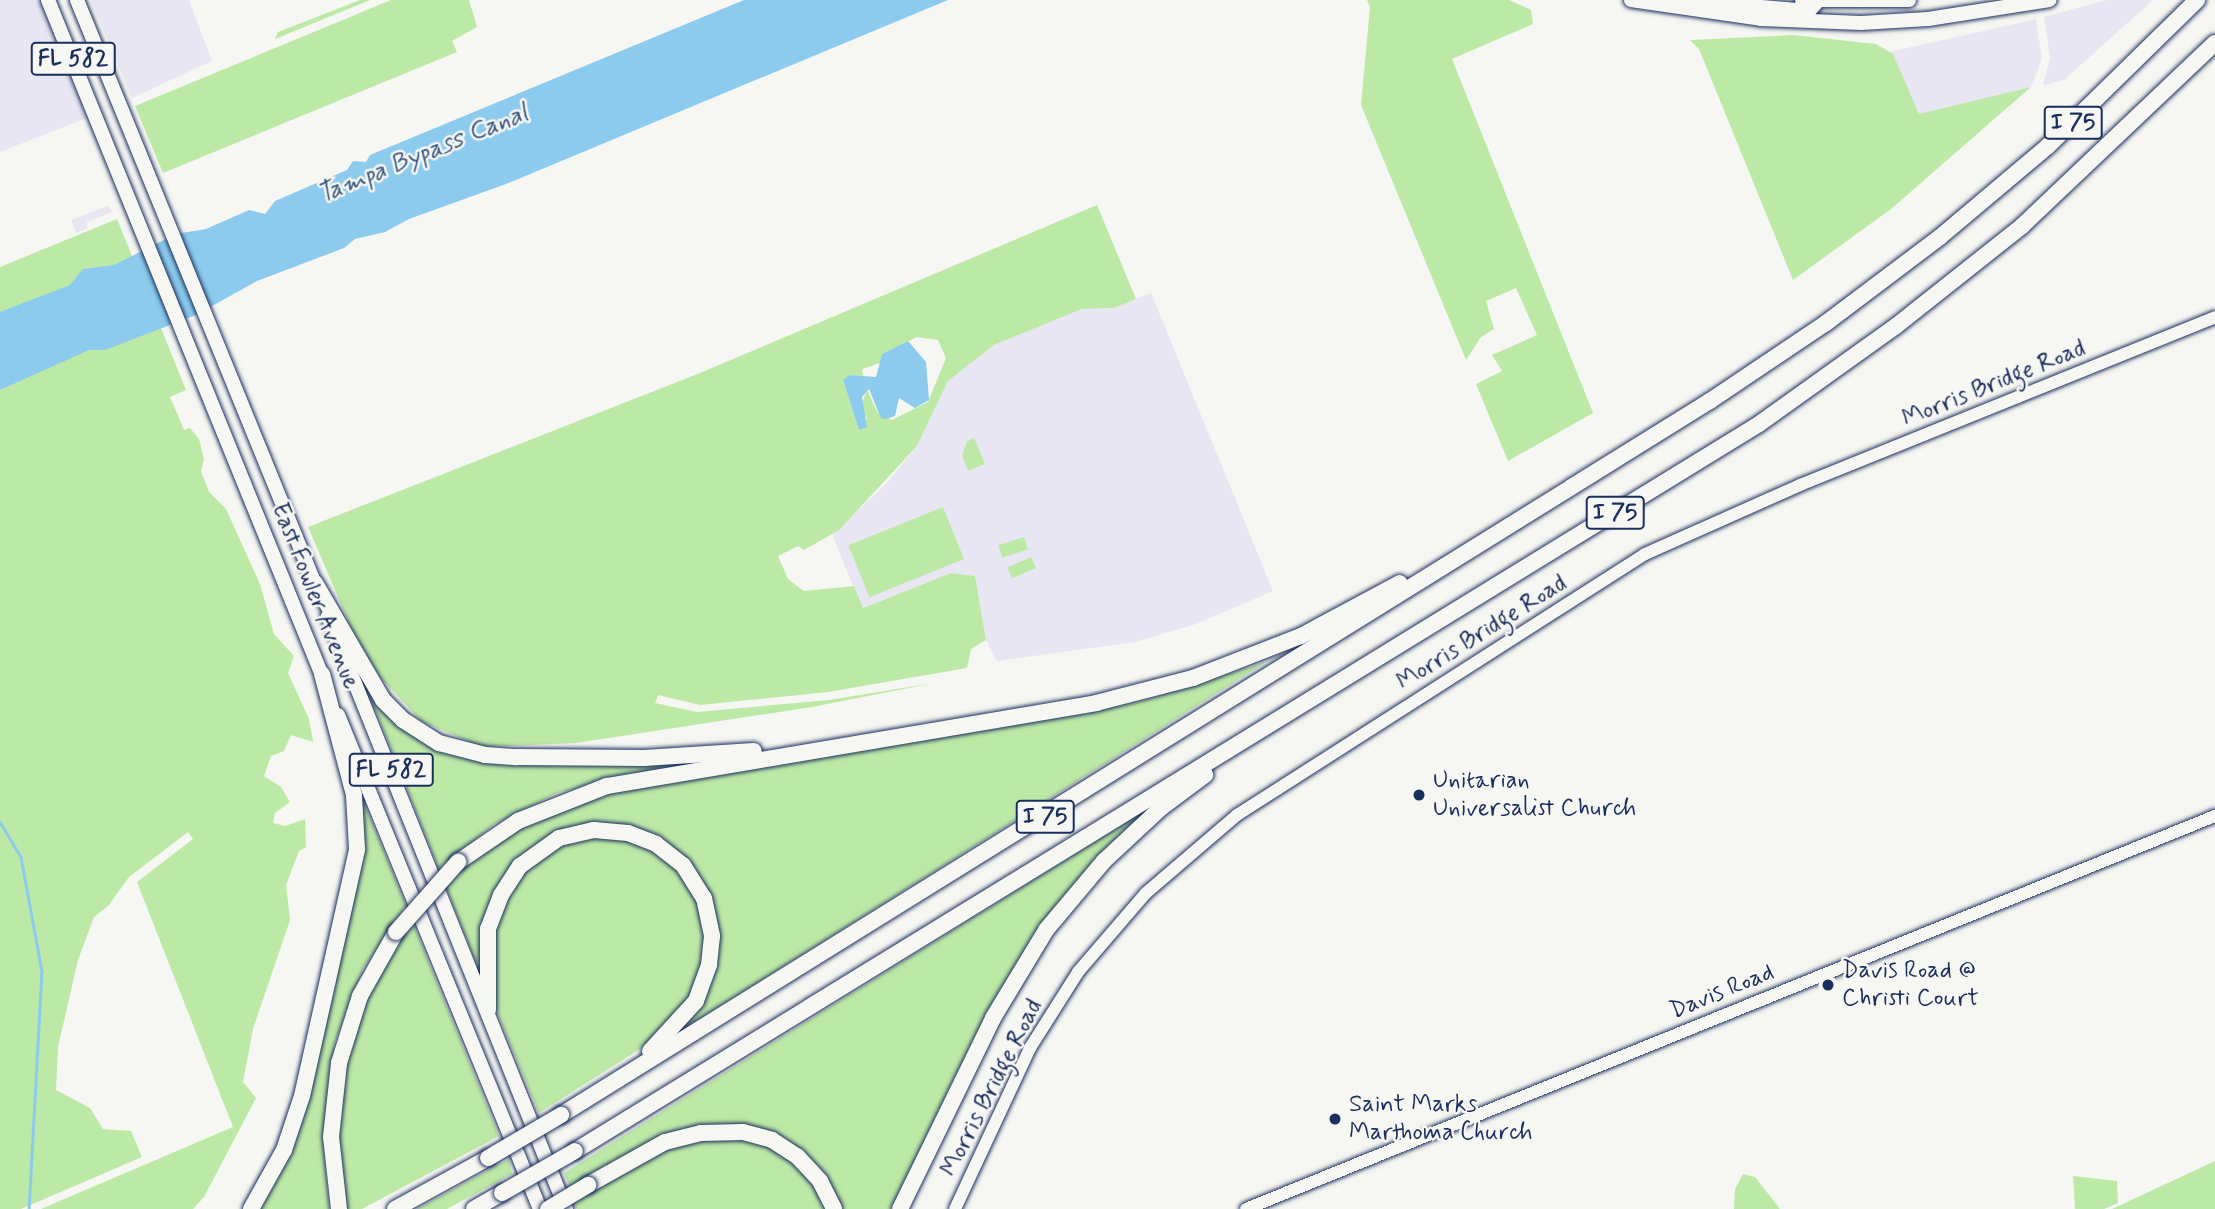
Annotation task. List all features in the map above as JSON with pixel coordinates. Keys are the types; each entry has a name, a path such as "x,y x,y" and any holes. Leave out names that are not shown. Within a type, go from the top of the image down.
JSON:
{"highway":[{"name":"I 75","path":"395,1209 564,1113 1710,401 1884,282 2048,146 2197,0"},
{"name":"I 75","path":"474,1209 575,1150 1711,454 1851,360 2022,226 2215,43"},
{"path":"338,1209 331,1122 339,1063 360,996 396,932 458,862 518,821 584,793 833,746 1097,703 1193,678 1301,636 1519,519"},
{"path":"314,583 383,700 421,734 462,751 517,757 644,758 833,746"},
{"path":"251,1209 284,1150 302,1096 357,849 354,795 322,674"},
{"path":"900,1209 1005,994 1069,901 1162,807 1328,690"},
{"path":"488,1010 485,963 488,929 509,880 532,854 576,833 611,830 649,840 683,865 704,898 712,936 709,965 696,1001 665,1040 564,1113"},
{"path":"548,1209 665,1142 701,1133 734,1131 762,1136 797,1156 820,1181 834,1209"}],"main road":[{"name":"East Fowler Avenue","path":"48,0 540,1209"},
{"name":"East Fowler Avenue","path":"77,0 488,1010 566,1209"},
{"path":"1631,0 1809,10 1818,1"},
{"path":"1802,0 1909,0"},
{"path":"1673,3 1761,19 1861,23 1928,19 2050,0"}],"street":[{"name":"Morris Bridge Road","path":"955,1209 1030,1048 1078,972 1178,860 1237,815 1645,554 1800,485 2215,317"},
{"name":"Davis Road","path":"1246,1209 2215,817"}],"shaded area":[{"path":"0,0 41,0 89,117 0,152"},
{"path":"91,0 189,0 212,61 132,98"},
{"path":"2106,0 2153,0 2064,80 2043,85 2050,58 2044,17"},
{"path":"2036,19 2042,59 2031,87 1918,115 1889,52"},
{"path":"109,205 112,212 86,223 88,228 76,233 71,220"},
{"path":"1151,293 1273,591 1196,624 1135,642 997,661 986,640 975,576 951,573 862,608 832,534 883,487 917,446 948,381 994,345 1082,309 1114,308"}],"green space":[{"path":"360,0 370,0 275,39 278,32"},
{"path":"391,0 469,0 477,27 452,41 457,52 163,173 135,106"},
{"path":"1367,0 1509,0 1531,10 1533,24 1452,59 1593,413 1508,461 1476,384 1502,371 1492,355 1537,335 1516,288 1486,301 1494,329 1481,337 1466,360 1361,105 1370,7"},
{"path":"1793,35 1876,44 1893,54 1919,114 2031,87 1891,209 1793,280 1699,49 1690,40"},
{"path":"1097,205 1136,299 1114,308 1082,309 994,345 948,381 917,446 839,530 804,550 798,546 778,556 788,579 804,591 854,586 863,608 951,573 975,576 986,640 971,649 967,668 828,692 700,705 658,695 655,703 697,712 829,700 934,683 812,707 576,743 482,747 421,721 379,676 353,632 308,527 700,373","holes":["917,337 938,340 946,358 928,402 892,420 878,413 867,390 861,406 867,419 859,430 843,380 849,375 863,376 862,369 880,363 882,354"]},
{"path":"117,219 186,390 170,397 184,430 190,428 199,439 204,459 201,471 209,492 226,509 260,584 274,634 294,656 288,673 309,719 313,742 291,735 284,751 271,756 264,776 281,787 290,802 275,813 273,823 285,826 305,819 306,847 299,851 286,885 290,920 253,1029 243,1082 256,1098 204,1197 193,1209 41,1209 233,1127 137,882 193,839 188,832 129,877 109,905 94,917 78,960 58,1047 56,1090 90,1108 103,1129 131,1131 142,1157 21,1209 0,1209 0,267"},
{"path":"974,438 985,464 968,471 962,456 967,441"},
{"path":"943,507 964,559 869,597 848,545"},
{"path":"1024,537 1028,549 1002,558 998,545"},
{"path":"1031,557 1036,568 1012,579 1007,568"},
{"path":"1266,662 684,1029 714,959 691,870 605,827 521,860 482,964 475,961 445,884 511,830 604,794 1142,701"},
{"path":"372,691 452,751 692,760 557,793 493,825 439,869 374,706"},
{"path":"359,791 406,905 363,969 335,1041 323,1137 329,1209 255,1209 281,1165 355,872"},
{"path":"1152,806 989,1011 892,1209 837,1209 797,1152 704,1129 571,1190 564,1173"},
{"path":"617,834 671,858 706,916 703,974 670,1030 539,1113 494,1005 488,947 511,882 560,841"},
{"path":"412,921 499,1136 362,1209 342,1209 335,1141 344,1061 365,997"},
{"path":"747,1137 796,1160 829,1209 577,1209 574,1201 685,1141"},
{"path":"509,1159 512,1174 447,1209 417,1209"},
{"path":"2215,1161 2215,1209 2112,1209"},
{"path":"1743,1174 1755,1177 1780,1209 1734,1209 1735,1189"},
{"path":"2073,1176 2117,1181 2118,1203 2104,1209 2075,1209"}],"water":[{"name":"Tampa Bypass Canal","path":"744,0 948,0 506,184 409,219 385,232 355,239 344,248 257,281 196,315 105,350 89,350 0,390 0,312 70,285 83,269 114,265 176,234 206,229 249,210 265,214 275,201 347,170 353,161 366,162 370,155"},
{"path":"908,341 926,362 929,400 915,408 899,398 895,416 886,419 881,418 869,389 862,397 867,427 859,430 843,380 849,375 876,377 882,354"}],"waterway":[{"path":"0,822 21,857 42,971 29,1209"}],"place":[{"name":"Unitarian Universalist Church","path":"1419,795"},
{"name":"Davis Road @ Christi Court","path":"1828,985"},
{"name":"Saint Marks Marthoma Church","path":"1335,1119"}]}
